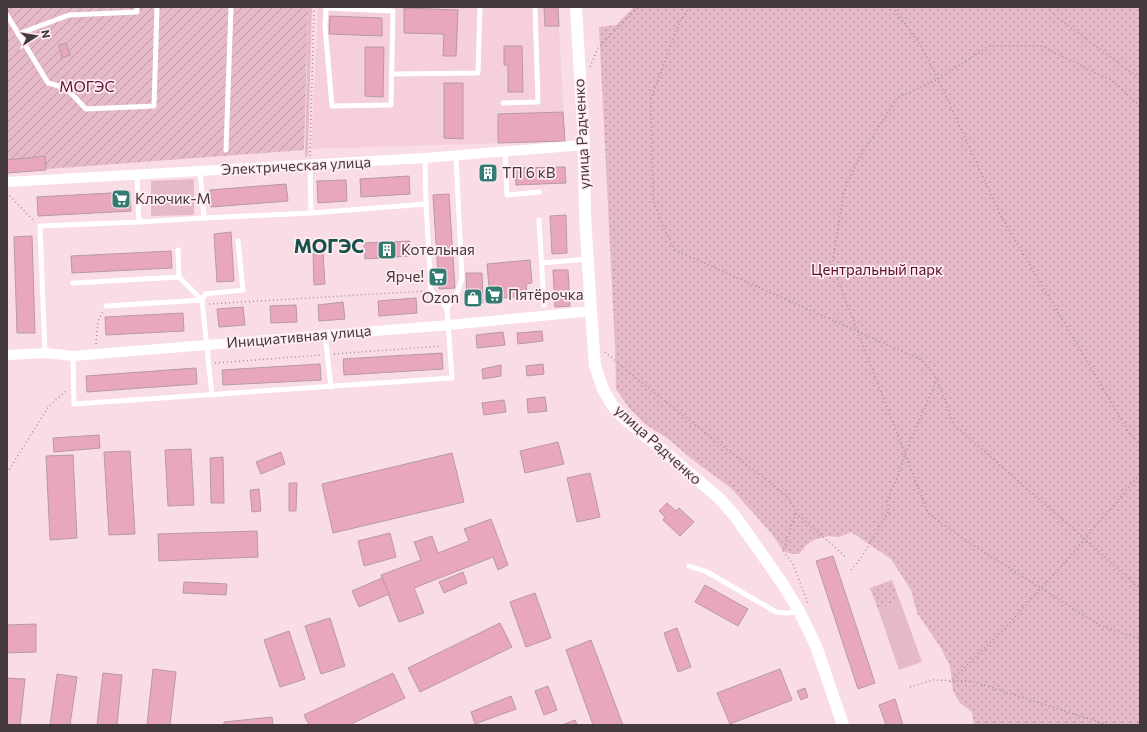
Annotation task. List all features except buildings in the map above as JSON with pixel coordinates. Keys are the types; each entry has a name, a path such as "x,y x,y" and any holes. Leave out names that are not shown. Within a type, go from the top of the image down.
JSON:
{"street":[{"name":"улица Радченко","path":"576,7 591,311 595,366 603,388 612,405 623,417 725,504 782,583 804,608 843,725"},
{"name":"Электрическая улица","path":"7,182 310,166 584,145"},
{"name":"Инициативная улица","path":"7,356 45,353 73,356 449,325 591,311"}],"lane":[{"path":"18,34 69,15 137,12 137,7"},
{"path":"7,15 48,83 66,88 86,108 154,106 157,7"},
{"path":"226,150 231,7"},
{"path":"392,74 478,73 480,7"},
{"path":"503,103 538,102 535,7"},
{"path":"326,8 393,11 392,74 391,105 332,106 325,26 326,8"},
{"path":"505,152 507,195 539,192"},
{"path":"447,308 456,296 462,279 456,156"},
{"path":"73,356 74,404 452,378 447,308 431,291 425,158"},
{"path":"310,166 311,213"},
{"path":"200,171 204,218"},
{"path":"137,174 139,222"},
{"path":"45,353 40,226 311,213 426,204"},
{"path":"539,220 544,305"},
{"path":"212,395 202,302 205,294 243,290 238,240"},
{"path":"178,250 179,277 202,302"},
{"path":"542,263 588,259"},
{"path":"73,283 179,277"},
{"path":"106,306 202,302"},
{"path":"325,335 331,387"},
{"path":"689,566 707,572 776,612 786,613 804,608"}],"path":[{"path":"310,166 314,7"},
{"path":"590,68 598,48 639,7"},
{"path":"690,7 680,21 651,99 653,200 666,234 675,250 922,360 937,379 954,425 1140,589"},
{"path":"893,7 923,49 1001,216 1130,434 1140,444"},
{"path":"1047,7 1057,17 1140,79"},
{"path":"1140,106 1114,82 1042,46 989,46 938,79 897,98 859,158 844,191 832,265 928,513 962,538 1100,625 1140,639"},
{"path":"7,193 40,226"},
{"path":"202,302 431,291"},
{"path":"95,353 98,321 106,306"},
{"path":"604,346 605,353 788,496 796,512 847,558"},
{"path":"851,570 861,558 890,511 886,500 898,476 905,454 937,379"},
{"path":"7,473 49,406 73,385"},
{"path":"950,682 1007,626 1085,539 1140,474"},
{"path":"796,512 783,551 794,566 804,608"},
{"path":"910,687 933,680 950,682 971,681 1108,725"}],"shaded area":[{"path":"318,7 558,7 565,141 311,149"}],"green space":[{"name":"МОГЭС","path":"7,7 308,7 304,150 7,172"},
{"path":"308,7 312,7 308,155 305,158"},
{"name":"Центральный парк","path":"634,7 1140,7 1140,725 974,725 972,712 960,703 953,691 950,666 941,648 917,613 911,590 891,559 851,532 839,537 828,536 816,539 806,545 799,554 792,554 783,551 772,534 731,488 693,460 667,438 645,424 629,408 616,389 599,27 616,25"},
{"path":"194,179 194,215 151,216 151,181"},
{"path":"892,580 900,601 878,609 870,588"},
{"path":"900,601 922,662 899,670 878,609"}],"place":[{"name":"ТП 6 кВ","path":"488,173"},
{"name":"Ключик-М","path":"121,199"},
{"name":"Котельная","path":"387,250"},
{"name":"Ярче!","path":"438,277"},
{"name":"Пятёрочка","path":"494,295"},
{"name":"Ozon","path":"473,298"}],"district":[{"name":"МОГЭС","path":"329,246"}]}
